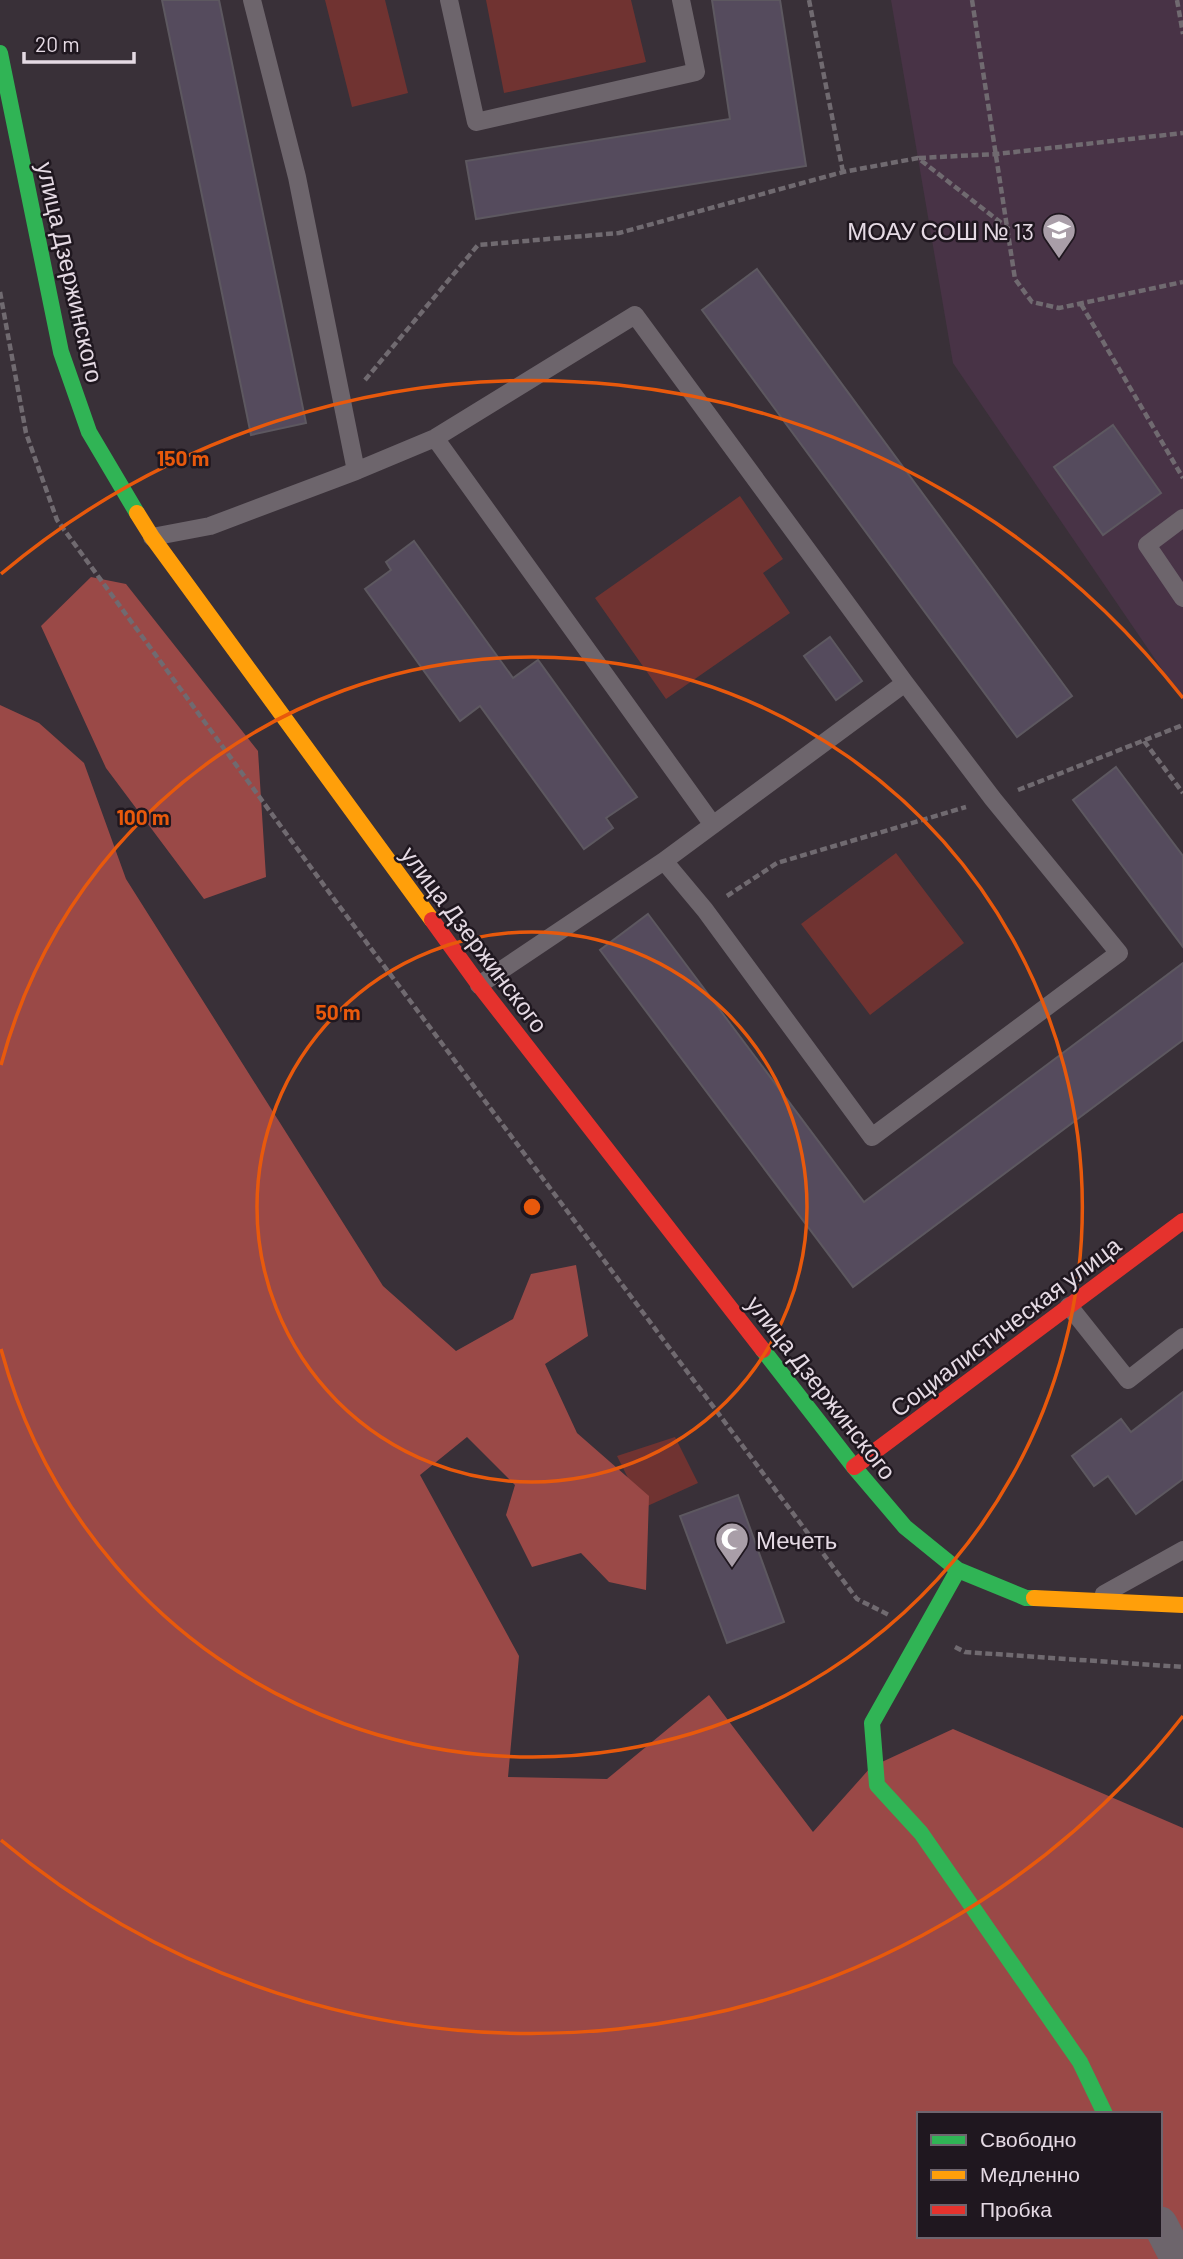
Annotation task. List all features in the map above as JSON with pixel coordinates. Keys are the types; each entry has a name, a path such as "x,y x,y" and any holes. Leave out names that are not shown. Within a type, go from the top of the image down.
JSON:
{"main road":[{"name":"улица Дзержинского","path":"0,53 61,352 89,432 152,537 479,985 854,1467 905,1527 958,1570 1026,1598 1183,1605"},
{"name":"Социалистическая улица","path":"854,1467 1183,1221"},
{"path":"958,1570 872,1723 877,1785 929,1845 1080,2062 1104,2112"}],"street":[{"path":"1162,2228 1178,2259"}],"lane":[{"path":"252,0 298,177 356,471"},
{"path":"449,0 476,122 696,72 681,0"},
{"path":"152,537 210,526 435,438 635,314 905,683 993,799 1119,953 872,1137 705,910 664,861"},
{"path":"435,438 713,825"},
{"path":"1183,518 1147,545 1183,598"},
{"path":"479,985 664,861 905,683"},
{"path":"1069,1306 1128,1380 1183,1337"},
{"path":"1091,1601 1183,1550"}],"path":[{"path":"809,0 843,172"},
{"path":"972,0 1016,279 1032,302 1059,308 1183,282"},
{"path":"1177,0 1183,34"},
{"path":"343,407 478,245 619,233 843,172 918,158 996,154 1183,133"},
{"path":"918,158 1009,229"},
{"path":"0,292 26,433 57,520 351,922 858,1600 965,1652 1183,1667"},
{"path":"1081,304 1183,478"},
{"path":"705,910 777,863 993,799 1183,725"},
{"path":"1144,741 1183,793"}],"shaded area":[{"path":"325,0 385,0 408,93 352,107"},
{"path":"486,0 631,0 646,62 504,93"},
{"name":"МОАУ СОШ № 13","path":"891,0 1183,0 1183,700 953,363"},
{"path":"740,496 783,559 763,573 790,613 666,699 595,598"},
{"path":"91,577 126,584 258,751 266,877 204,899 106,768 41,626"},
{"path":"0,705 39,723 84,763 126,879 383,1286 456,1351 513,1319 531,1274 576,1265 588,1336 545,1364 577,1433 649,1496 646,1590 609,1582 581,1553 532,1567 506,1515 515,1485 467,1437 420,1475 519,1656 508,1777 607,1779 709,1695 813,1832 871,1767 953,1729 1183,1828 1183,2259 0,2259"},
{"path":"896,853 964,943 870,1015 801,924"},
{"path":"675,1437 698,1483 643,1508 617,1456"}],"building":[{"path":"162,0 219,0 306,423 251,435"},
{"path":"712,0 780,0 806,166 476,219 466,161 730,119"},
{"path":"757,269 1072,696 1017,737 702,310"},
{"path":"1113,425 1161,493 1103,535 1054,467"},
{"path":"414,541 513,678 538,660 637,797 606,818 613,828 584,849 480,706 460,721 365,589 391,570 386,562"},
{"path":"830,637 862,681 836,700 804,656"},
{"path":"1116,767 1183,856 1183,947 1073,800"},
{"path":"648,914 864,1202 1183,963 1183,1040 853,1287 600,950"},
{"path":"1183,1392 1183,1479 1136,1514 1108,1476 1094,1486 1072,1456 1121,1419 1131,1432"},
{"name":"Мечеть","path":"738,1495 784,1622 727,1643 680,1516"}],"traffic: fast":[{"path":"0,53 61,352 89,432 137,513"},
{"path":"763,1350 854,1467 905,1527 958,1570 1026,1598 1034,1598"},
{"path":"958,1570 872,1723 877,1785 921,1833 1080,2062 1104,2112"}],"traffic: slow":[{"path":"137,513 432,920"},
{"path":"1034,1598 1183,1605"}],"traffic: jam":[{"path":"432,920 479,985 763,1350"},
{"path":"854,1467 1183,1221"}],"place":[{"name":"МОАУ СОШ № 13","path":"1059,260"},
{"name":"Мечеть","path":"732,1569"}]}
